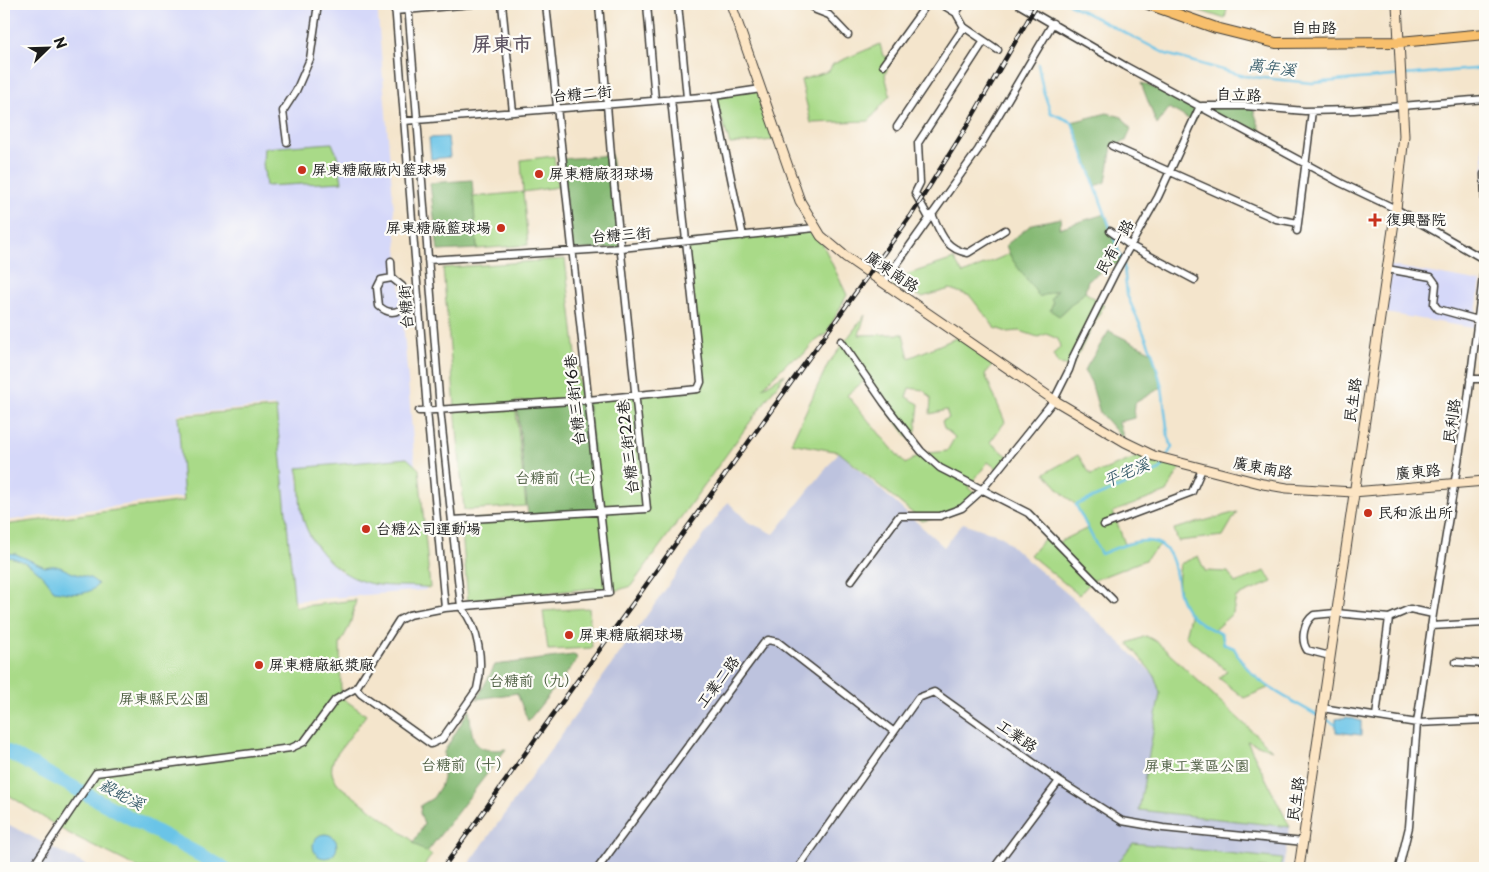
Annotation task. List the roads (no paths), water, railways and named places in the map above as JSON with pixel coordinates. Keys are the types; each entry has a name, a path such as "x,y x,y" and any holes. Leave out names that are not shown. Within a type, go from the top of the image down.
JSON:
{"main road":[{"name":"自由路","path":"1148,4 1216,28 1276,42 1400,42 1485,34"}],"street":[{"path":"287,142 283,111 296,91 310,59 318,4"},
{"path":"395,7 472,4"},
{"path":"502,4 513,112"},
{"name":"台糖三街16巷","path":"445,608 609,593 570,250 546,4"},
{"name":"台糖三街22巷","path":"452,520 647,509 599,4"},
{"path":"647,4 655,100"},
{"path":"678,4 687,98"},
{"name":"廣東南路","path":"732,4 800,201 815,228 837,250 1054,400 1125,442 1165,459 1287,488 1353,492"},
{"path":"809,4 816,10 829,15 848,35"},
{"path":"883,65 927,4"},
{"path":"941,4 956,13 964,27 998,50"},
{"path":"956,13 962,4"},
{"name":"自立路","path":"1018,4 1125,66 1200,106 1246,106 1312,111 1403,107 1485,98"},
{"path":"1397,4 1400,42"},
{"name":"台糖街","path":"395,7 423,410 445,608"},
{"name":"台糖街","path":"408,7 440,409 462,607"},
{"path":"884,282 978,150 1053,23"},
{"path":"897,127 964,27"},
{"path":"984,40 918,143 920,183 915,193 931,216 945,242 959,251 968,253 1005,230"},
{"name":"民生路","path":"1299,868 1396,210 1404,136 1400,42"},
{"name":"台糖二街","path":"404,121 714,96 762,89"},
{"path":"714,96 743,236"},
{"path":"423,410 588,400 698,389 701,382 671,99"},
{"path":"1200,106 1396,210 1485,260"},
{"name":"民有一路","path":"851,580 899,516 940,516 962,508 981,491 1054,400 1116,271 1158,197 1167,172 1200,106"},
{"path":"1297,231 1312,111"},
{"path":"1112,146 1276,219 1298,223"},
{"path":"1484,174 1485,203"},
{"name":"台糖三街","path":"428,260 621,248 815,228"},
{"path":"1110,232 1130,246 1195,280"},
{"name":"民利路","path":"1399,868 1409,827 1417,723 1432,614 1455,483 1485,260"},
{"path":"391,261 392,278 402,286 405,306 392,312 385,312 379,306 377,288 380,280 392,278"},
{"path":"1387,269 1431,276 1436,284 1434,304 1438,309 1478,320"},
{"path":"841,341 884,403 921,451 940,468 981,491 1028,513 1113,600"},
{"path":"1470,379 1485,379"},
{"path":"1104,525 1192,492 1202,469"},
{"name":"廣東路","path":"1353,492 1485,480"},
{"path":"356,688 431,744 437,743 477,689 480,679 480,660 474,627 470,616 462,607"},
{"path":"32,868 93,777 103,771 292,748 304,742 335,700 356,688 399,620 409,614 445,608"},
{"path":"1330,656 1307,650 1304,640 1305,625 1314,615 1336,613 1389,618 1410,609 1432,614"},
{"path":"1376,716 1389,618"},
{"path":"1431,626 1485,623"},
{"name":"工業二路","path":"598,868 719,700 768,640 778,642 893,731"},
{"path":"1456,662 1485,664"},
{"name":"工業路","path":"798,868 918,698 934,692 1059,781 1122,820 1163,828 1304,842"},
{"path":"1322,708 1417,723 1485,720"},
{"path":"994,868 1059,781"}],"water":[{"path":"448,137 450,157 431,159 429,138"},
{"path":"4,553 16,554 45,567 61,567 90,578 98,584 89,591 78,594 54,591 39,572 20,560 4,556"},
{"path":"1347,717 1361,721 1361,735 1336,732 1336,719"},
{"path":"320,834 330,834 337,841 337,851 330,858 320,858 313,851 313,841"}],"waterway":[{"name":"萬年溪","path":"1069,4 1166,54 1244,76 1312,83 1485,68"},
{"name":"平宅溪","path":"1038,64 1043,90 1051,113 1072,122 1111,230"},
{"name":"平宅溪","path":"1113,235 1124,266 1127,295 1152,352 1162,387 1168,435 1172,447 1167,456"},
{"name":"平宅溪","path":"1165,461 1160,470 1076,505 1101,554 1135,542 1156,542 1164,547 1171,556 1181,600 1194,619 1222,634 1224,644 1234,648 1241,660 1259,680 1318,716"},
{"name":"平宅溪","path":"1323,718 1335,724"},
{"name":"殺蛇溪","path":"4,750 224,868"}],"railway":[{"path":"443,868 912,214 964,131 1037,4"}],"place":[{"name":"屏東糖廠廠内籃球場","path":"302,170"},
{"name":"屏東糖廠羽球場","path":"539,174"},
{"name":"復興醫院","path":"1375,220"},
{"name":"屏東糖廠籃球場","path":"501,228"},
{"name":"民和派出所","path":"1368,513"},
{"name":"台糖公司運動場","path":"366,529"},
{"name":"屏東糖廠網球場","path":"569,635"},
{"name":"屏東糖廠紙漿廠","path":"259,665"}],"district":[{"name":"屏東市","path":"502,44"}],"park label":[{"name":"台糖前（七）","path":"560,478"},
{"name":"台糖前（九）","path":"534,681"},
{"name":"屏東縣民公園","path":"164,699"},
{"name":"台糖前（十）","path":"466,765"},
{"name":"屏東工業區公園","path":"1197,766"}]}
